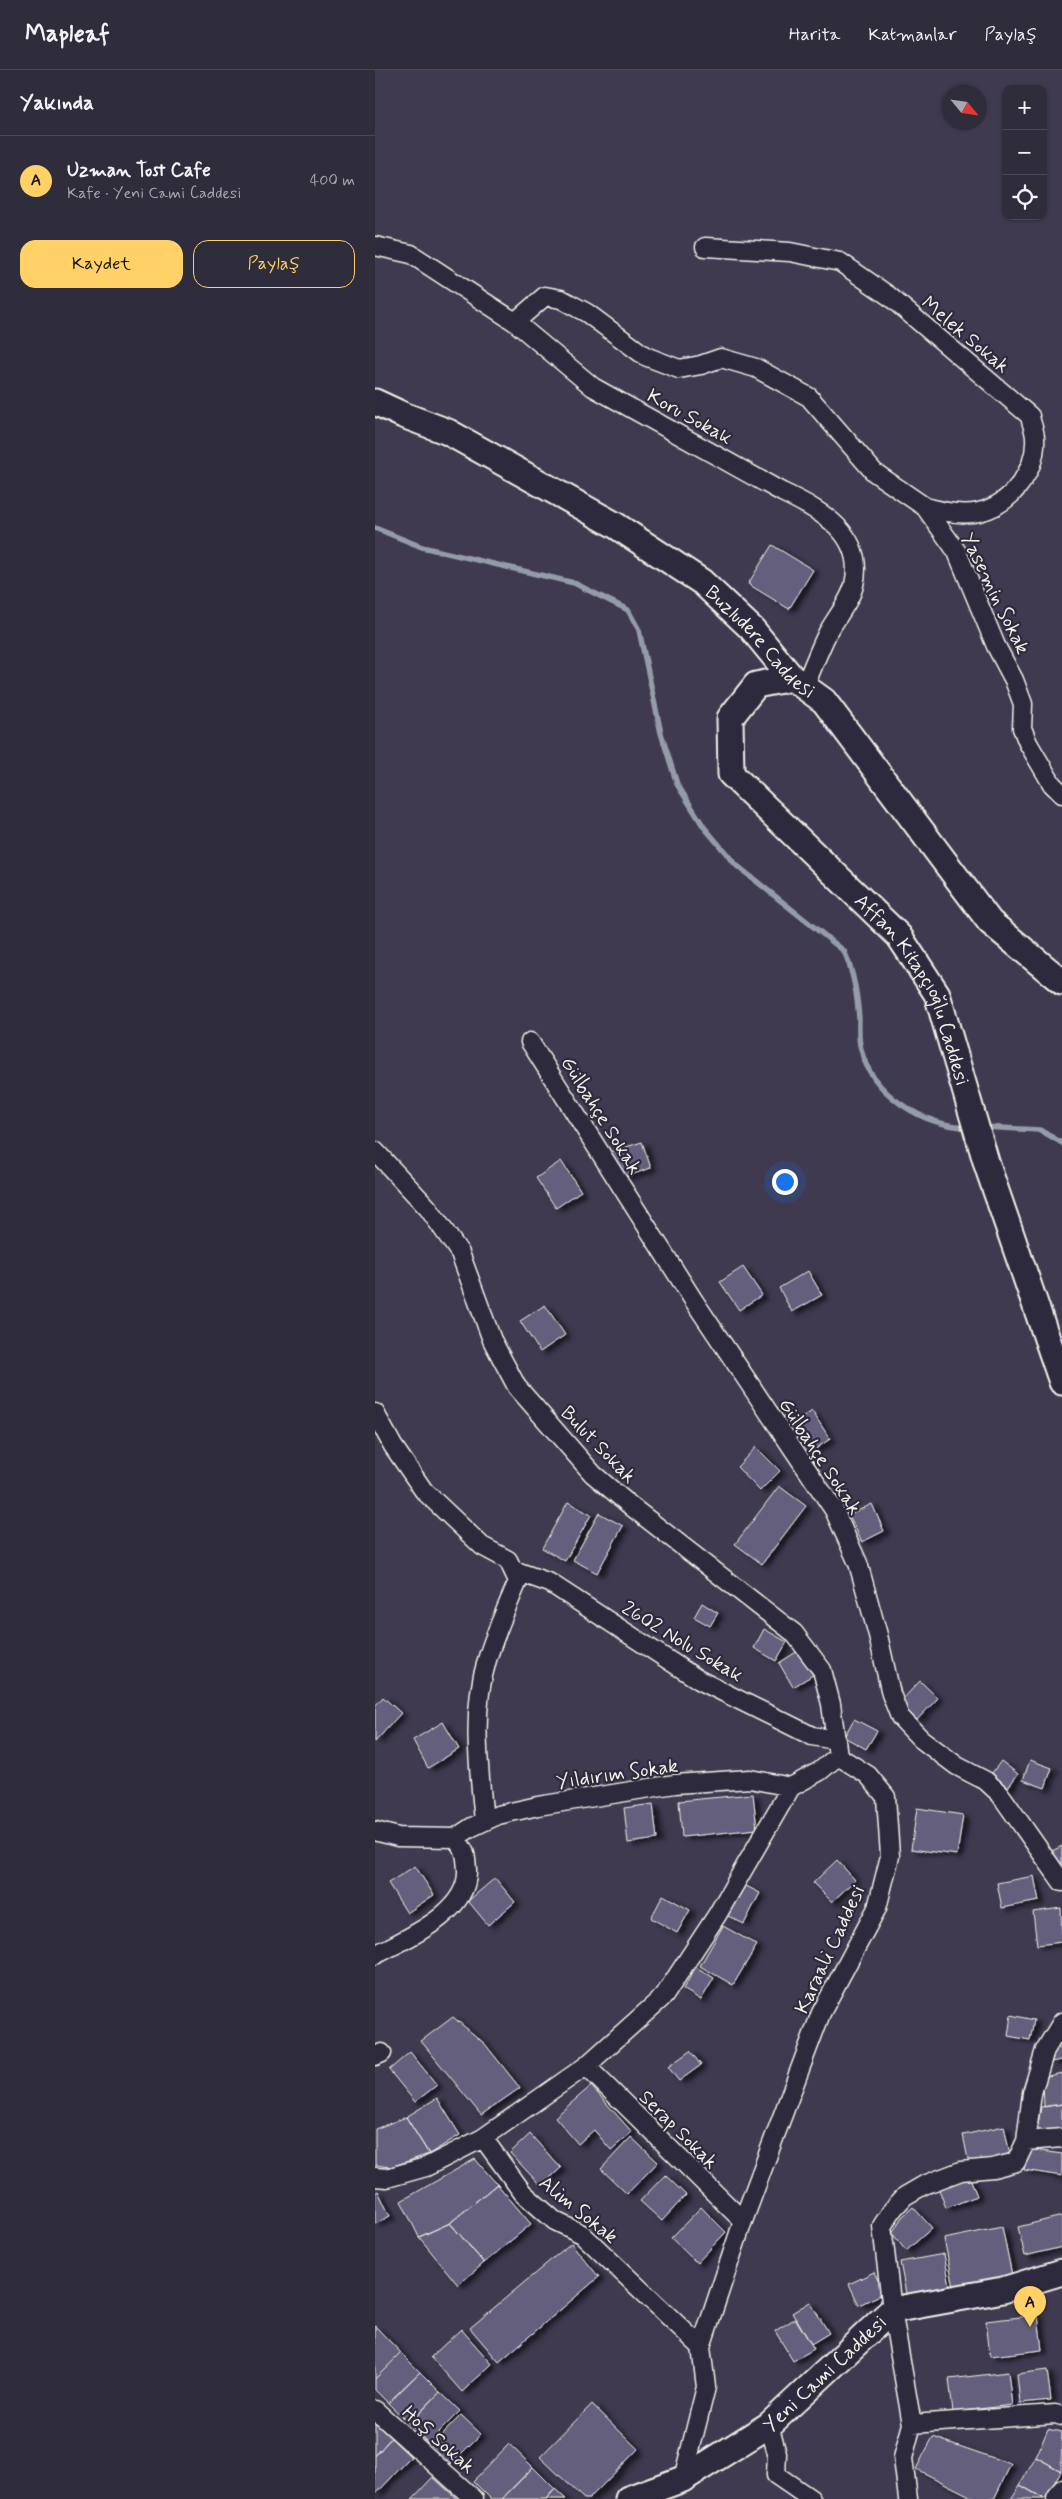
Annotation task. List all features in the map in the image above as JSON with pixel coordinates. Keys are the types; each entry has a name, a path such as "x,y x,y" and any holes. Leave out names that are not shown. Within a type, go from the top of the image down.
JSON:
{"street":[{"name":"Koru Sokak","path":"375,246 411,254 515,322 593,387 782,492 811,506 836,523 849,544 856,565 853,587 798,683"},
{"name":"Melek Sokak","path":"705,247 791,252 840,262 889,296 1030,416 1035,439 1028,472 1008,499 979,512 949,513 925,508"},
{"name":"Yasemin Sokak","path":"515,322 545,296 561,299 587,313 645,356 679,369 721,358 757,368 809,398 874,472 925,508 957,552 996,646 1014,680 1023,704 1022,728 1028,743 1053,784 1062,794"},
{"name":"Buzludere Caddesi","path":"375,402 448,432 615,525 703,582 752,629 798,683 824,701 990,922 1062,982"},
{"name":"Affan Kitapçıoğlu Caddesi","path":"798,683 756,685 730,718 731,774 899,936 937,994 987,1165 1062,1382"},
{"name":"Gülbahçe Sokak","path":"530,1042 700,1309 834,1510 858,1563 878,1634 891,1694 901,1717 921,1739 957,1766 986,1781 1000,1794 1062,1882"},
{"name":"Bulut Sokak","path":"375,1151 428,1208 460,1253 492,1340 517,1387 593,1474 632,1507 794,1633 822,1670 837,1748"},
{"path":"375,1414 393,1446 424,1491 482,1546 508,1560 518,1581 486,1661 480,1690 477,1745 484,1821"},
{"name":"2602 Nolu Sokak","path":"513,1570 550,1583 699,1680 837,1748"},
{"path":"375,2177 387,2178 426,2167 483,2138 586,2066 665,1996 717,1915 791,1787 820,1771 837,1748"},
{"name":"Karaali Caddesi","path":"683,2480 706,2387 701,2347 743,2221 821,2013 877,1908 890,1856 886,1797 868,1775 837,1748"},
{"name":"Yıldırım Sokak","path":"455,1838 498,1815 538,1806 675,1784 750,1779 791,1787"},
{"path":"375,1831 398,1837 455,1838 466,1851 468,1883 448,1912 418,1932 375,1955"},
{"path":"908,2499 903,2458 912,2424 892,2310 882,2226 893,2209 905,2196 924,2185 961,2171 993,2168 1016,2162 1026,2142 1032,2093 1045,2050 1061,2026"},
{"name":"Serap Sokak","path":"586,2066 743,2221"},
{"name":"Alim Sokak","path":"483,2138 523,2193 555,2221 582,2234 701,2347"},
{"path":"1026,2142 1062,2138"},
{"name":"Yeni Cami Caddesi","path":"628,2499 683,2480 769,2425 892,2310 1003,2290 1062,2272"},
{"name":"Hoş Sokak","path":"375,2410 474,2499"},
{"path":"912,2424 1055,2414 1062,2416"},
{"path":"769,2425 777,2453 776,2475 811,2499"},
{"path":"1056,2499 1062,2489"}],"building":[{"path":"772,545 813,570 789,609 748,584"},
{"path":"642,1142 651,1168 619,1179 610,1152"},
{"path":"561,1161 581,1191 556,1208 536,1178"},
{"path":"743,1267 762,1295 739,1310 720,1282"},
{"path":"808,1271 822,1295 792,1312 779,1288"},
{"path":"545,1305 565,1335 540,1352 520,1321"},
{"path":"812,1411 830,1439 807,1455 789,1427"},
{"path":"756,1447 780,1471 760,1491 737,1467"},
{"path":"779,1486 806,1506 762,1564 735,1544"},
{"path":"568,1502 591,1515 565,1561 542,1548"},
{"path":"872,1504 884,1531 862,1542 849,1515"},
{"path":"599,1513 623,1526 597,1573 573,1560"},
{"path":"702,1603 718,1613 710,1626 694,1617"},
{"path":"764,1629 787,1642 776,1661 754,1648"},
{"path":"798,1651 813,1675 793,1687 779,1663"},
{"path":"920,1681 938,1698 917,1720 899,1703"},
{"path":"383,1697 401,1713 375,1742 375,1706"},
{"path":"854,1719 877,1731 866,1749 844,1737"},
{"path":"443,1722 459,1749 428,1768 413,1740"},
{"path":"1030,1760 1052,1768 1045,1788 1023,1780"},
{"path":"1001,1761 1018,1774 1006,1790 989,1777"},
{"path":"753,1794 757,1829 682,1837 679,1801"},
{"path":"653,1804 657,1839 628,1843 624,1808"},
{"path":"917,1808 963,1815 957,1855 911,1849"},
{"path":"1062,1846 1062,1868 1052,1851"},
{"path":"837,1860 855,1880 832,1902 813,1883"},
{"path":"415,1866 434,1895 407,1913 388,1883"},
{"path":"1034,1876 1039,1901 1002,1908 997,1883"},
{"path":"495,1878 515,1902 488,1925 468,1901"},
{"path":"742,1884 760,1893 744,1924 726,1915"},
{"path":"663,1895 690,1910 677,1933 651,1918"},
{"path":"1061,1908 1062,1942 1037,1945 1033,1912"},
{"path":"723,1926 757,1945 733,1985 700,1966"},
{"path":"696,1967 714,1978 701,2000 683,1989"},
{"path":"1011,2015 1034,2020 1030,2040 1008,2036"},
{"path":"453,2017 485,2044 520,2088 481,2115 421,2041"},
{"path":"1062,2048 1062,2060 1051,2062 1049,2049"},
{"path":"690,2051 701,2065 679,2081 668,2067"},
{"path":"410,2052 437,2085 415,2102 389,2070"},
{"path":"1062,2073 1062,2104 1044,2107 1043,2077"},
{"path":"591,2086 632,2132 611,2150 594,2130 578,2144 555,2117"},
{"path":"437,2098 460,2135 429,2154 406,2117"},
{"path":"1062,2104 1062,2132 1036,2135 1041,2107"},
{"path":"406,2117 429,2154 390,2167 375,2165 375,2129"},
{"path":"1004,2126 1010,2155 969,2164 963,2135"},
{"path":"530,2134 561,2168 541,2186 510,2153"},
{"path":"631,2137 658,2162 627,2194 601,2169"},
{"path":"1027,2149 1062,2154 1062,2176 1024,2170"},
{"path":"475,2159 497,2184 450,2223 419,2237 401,2201"},
{"path":"665,2175 686,2195 662,2221 640,2201"},
{"path":"969,2175 977,2196 946,2208 938,2187"},
{"path":"497,2184 531,2224 484,2263 450,2223"},
{"path":"378,2191 390,2216 375,2224 375,2193"},
{"path":"701,2207 726,2232 697,2263 671,2238"},
{"path":"913,2207 932,2228 906,2251 892,2233 902,2217"},
{"path":"1062,2216 1062,2247 1025,2256 1018,2227"},
{"path":"450,2223 484,2263 458,2285 419,2237"},
{"path":"1002,2227 1012,2275 954,2287 944,2239"},
{"path":"571,2243 599,2277 499,2362 470,2328"},
{"path":"944,2254 951,2291 907,2299 900,2262"},
{"path":"874,2272 884,2293 859,2305 849,2284"},
{"path":"810,2302 829,2333 811,2344 792,2313"},
{"path":"1038,2315 1042,2350 990,2356 986,2321"},
{"path":"796,2318 814,2349 793,2361 775,2331"},
{"path":"375,2326 401,2353 375,2379"},
{"path":"461,2329 492,2364 462,2392 431,2357"},
{"path":"401,2353 420,2372 388,2403 375,2390 375,2379"},
{"path":"1047,2370 1051,2400 1020,2403 1017,2374"},
{"path":"420,2372 440,2392 409,2424 388,2403"},
{"path":"1008,2372 1012,2405 953,2412 949,2379"},
{"path":"440,2392 460,2411 428,2443 409,2424"},
{"path":"592,2404 638,2449 589,2499 584,2499 540,2457"},
{"path":"461,2415 481,2434 449,2466 430,2447"},
{"path":"375,2423 391,2438 375,2456"},
{"path":"1048,2429 1062,2432 1061,2471 1036,2457"},
{"path":"933,2437 1011,2464 994,2499 976,2499 916,2469"},
{"path":"391,2438 411,2457 375,2495 375,2456"},
{"path":"509,2444 533,2467 502,2499 491,2499 473,2481"},
{"path":"1036,2457 1061,2471 1045,2499 1020,2485"},
{"path":"533,2467 555,2489 546,2499 502,2499"},
{"path":"433,2477 456,2498 412,2499"},
{"path":"1020,2485 1044,2499 1011,2499"},
{"path":"555,2489 566,2499 546,2499"}],"waterway":[{"path":"375,528 422,547 574,583 628,610 639,630 661,733 677,784 704,827 736,865 844,951 853,976 856,992 860,1045 867,1065 876,1080 902,1105 918,1114 935,1121 968,1127"},
{"path":"983,1127 1040,1130 1062,1143"}],"place":[{"name":"Uzman Tost Cafe","path":"1030,2327"}]}
